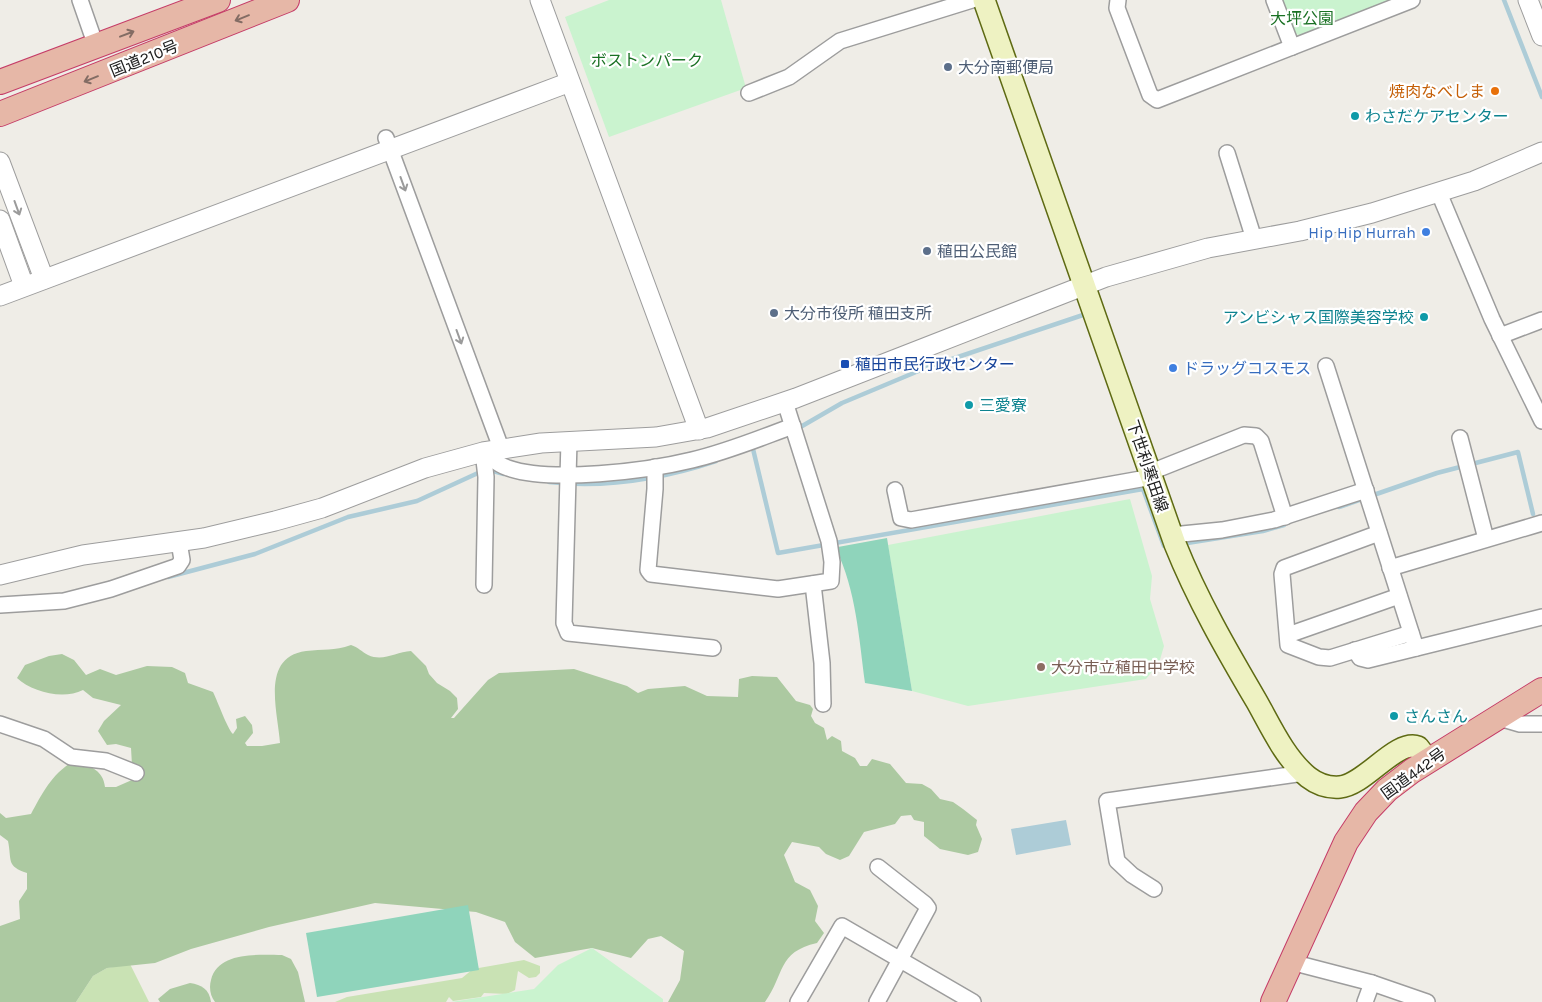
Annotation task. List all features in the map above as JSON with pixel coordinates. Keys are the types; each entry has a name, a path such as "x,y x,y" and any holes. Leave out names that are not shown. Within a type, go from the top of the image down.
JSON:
{"highway":[{"name":"国道210号","path":"0,114 287,0"},
{"name":"国道210号","path":"0,82 213,1"},
{"name":"国道442号","path":"1273,1002 1352,832 1376,801 1402,778 1428,760 1542,690"}],"main road":[{"name":"下世利寒田線","path":"984,0 1086,284 1172,536 1197,593 1272,729 1304,773 1325,786 1340,787 1355,782 1395,753 1409,746 1418,747 1428,760"}],"street":[{"path":"80,0 96,46"},
{"path":"540,0 699,430"},
{"path":"749,93 789,77 831,47 846,39 972,0"},
{"path":"1118,0 1117,8 1150,95 1154,99 1160,100 1412,0"},
{"path":"1274,0 1292,47"},
{"path":"1528,0 1542,36"},
{"path":"0,296 22,282 42,274 568,76"},
{"path":"388,144 489,462 484,584"},
{"path":"0,575 83,554 179,542 221,534 302,514 424,468 489,462 570,441 656,437 699,430 785,402 1086,284 1191,252 1300,231 1372,213 1439,193 1493,174 1542,152"},
{"path":"1227,153 1254,240"},
{"path":"0,162 42,274"},
{"path":"1439,193 1500,336 1542,421"},
{"path":"0,220 22,282"},
{"path":"0,285 22,282"},
{"path":"1500,336 1542,320"},
{"path":"1326,366 1416,648"},
{"path":"655,467 648,570 651,574 778,589 833,579 830,544 785,402"},
{"path":"489,462 507,468 568,481 701,458 793,426"},
{"path":"895,490 901,518 911,520 1152,474 1244,435 1256,436 1261,441 1285,517"},
{"path":"1460,438 1486,539"},
{"path":"570,441 564,624 568,633 713,648"},
{"path":"1172,536 1222,530 1285,517 1366,490"},
{"path":"1390,568 1542,523"},
{"path":"1379,533 1284,568 1282,574 1289,647 1319,657 1330,658 1411,633"},
{"path":"0,605 64,601 111,589 178,566 182,560 179,542"},
{"path":"813,584 824,680 823,704"},
{"path":"1288,634 1399,596"},
{"path":"1355,650 1360,658 1368,660 1542,616"},
{"path":"1496,717 1520,724 1542,724"},
{"path":"0,724 44,739 71,757 106,761 136,773"},
{"path":"1154,889 1117,861 1107,801 1304,773"},
{"path":"877,1002 928,908 926,904 878,867"},
{"path":"798,1002 842,926 901,960 954,997 973,1002"},
{"path":"1291,962 1372,983 1427,1002"},
{"path":"1365,1002 1372,983"}],"green space":[{"name":"ボストンパーク","path":"609,0 721,0 746,88 609,137 565,17"},
{"name":"大坪公園","path":"1277,0 1393,0 1301,36 1289,31"},
{"path":"1130,499 1152,576 1150,599 1164,646 1159,663 1146,679 968,706 912,691 888,545"},
{"path":"887,538 912,691 865,683 852,598 843,565 836,549 838,547"},
{"path":"351,645 374,657 384,657 411,651 426,666 429,674 437,683 457,698 458,709 451,718 454,718 488,680 499,673 574,669 627,686 638,693 648,689 685,686 707,696 738,697 739,679 752,676 777,677 796,701 810,705 813,709 811,716 815,723 824,728 827,740 832,736 841,741 842,751 855,758 860,766 867,766 872,759 890,764 906,783 922,784 931,789 940,799 953,802 977,820 976,825 982,839 978,852 968,855 940,849 924,836 924,822 914,820 911,815 901,816 895,824 864,832 849,856 840,860 826,854 819,847 792,842 784,855 795,882 810,890 818,906 815,921 824,933 817,943 804,947 788,958 765,1002 668,1002 680,980 684,951 661,936 648,939 631,958 592,948 535,958 515,942 505,922 476,912 375,903 269,927 191,949 155,963 107,968 93,976 76,1002 0,1002 0,926 20,919 19,901 27,889 27,873 16,868 11,862 8,841 0,835 0,813 6,818 31,814 54,778 74,761 98,772 104,781 105,787 116,787 141,776 132,765 131,748 116,744 107,745 98,731 104,721 121,705 93,698 83,690 66,694 39,691 17,678 25,665 49,656 62,654 74,660 86,675 100,669 116,675 147,666 172,667 185,673 188,683 213,692 225,721 233,734 237,728 236,719 245,716 252,725 253,733 245,743 247,746 262,746 280,743 275,688 277,675 282,664 292,655 306,651 334,649"},
{"path":"468,905 479,970 317,997 306,933"},
{"path":"592,948 663,999 663,1002 451,1002 534,989 558,965"},
{"path":"251,955 282,955 291,959 298,972 305,1002 215,1002 213,1000 210,991 211,980 215,971 222,964 230,959"},
{"path":"524,960 540,966 540,973 536,977 529,978 518,971 515,990 507,994 484,993 481,997 453,1001 449,997 446,1002 335,1002 347,997 462,978 473,969"},
{"path":"130,964 149,1002 76,1002 93,976 107,968"},
{"path":"190,983 204,988 209,994 211,1002 160,1002 158,999 170,989"}],"water":[{"path":"1066,820 1071,845 1016,855 1011,829"}],"waterway":[{"path":"1504,0 1542,97"},
{"path":"797,429 842,403 928,367 1083,315"},
{"path":"753,449 778,553 1143,489 1164,546 1169,545"},
{"path":"1339,507 1437,473 1518,452 1533,514"},
{"path":"549,482 570,484 612,483 675,473 716,461"},
{"path":"168,577 255,554 348,517 417,501 478,473 493,471 504,474"},
{"path":"1181,544 1263,531 1284,525"}],"place":[{"name":"大分南郵便局","path":"948,67"},
{"name":"焼肉なべしま","path":"1495,91"},
{"name":"わさだケアセンター","path":"1355,116"},
{"name":"Hip Hip Hurrah","path":"1426,232"},
{"name":"稙田公民館","path":"927,251"},
{"name":"大分市役所 稙田支所","path":"774,313"},
{"name":"アンビシャス国際美容学校","path":"1424,317"},
{"name":"稙田市民行政センター","path":"845,364"},
{"name":"ドラッグコスモス","path":"1173,368"},
{"name":"三愛寮","path":"969,405"},
{"name":"大分市立稙田中学校","path":"1041,667"},
{"name":"さんさん","path":"1394,716"}]}
